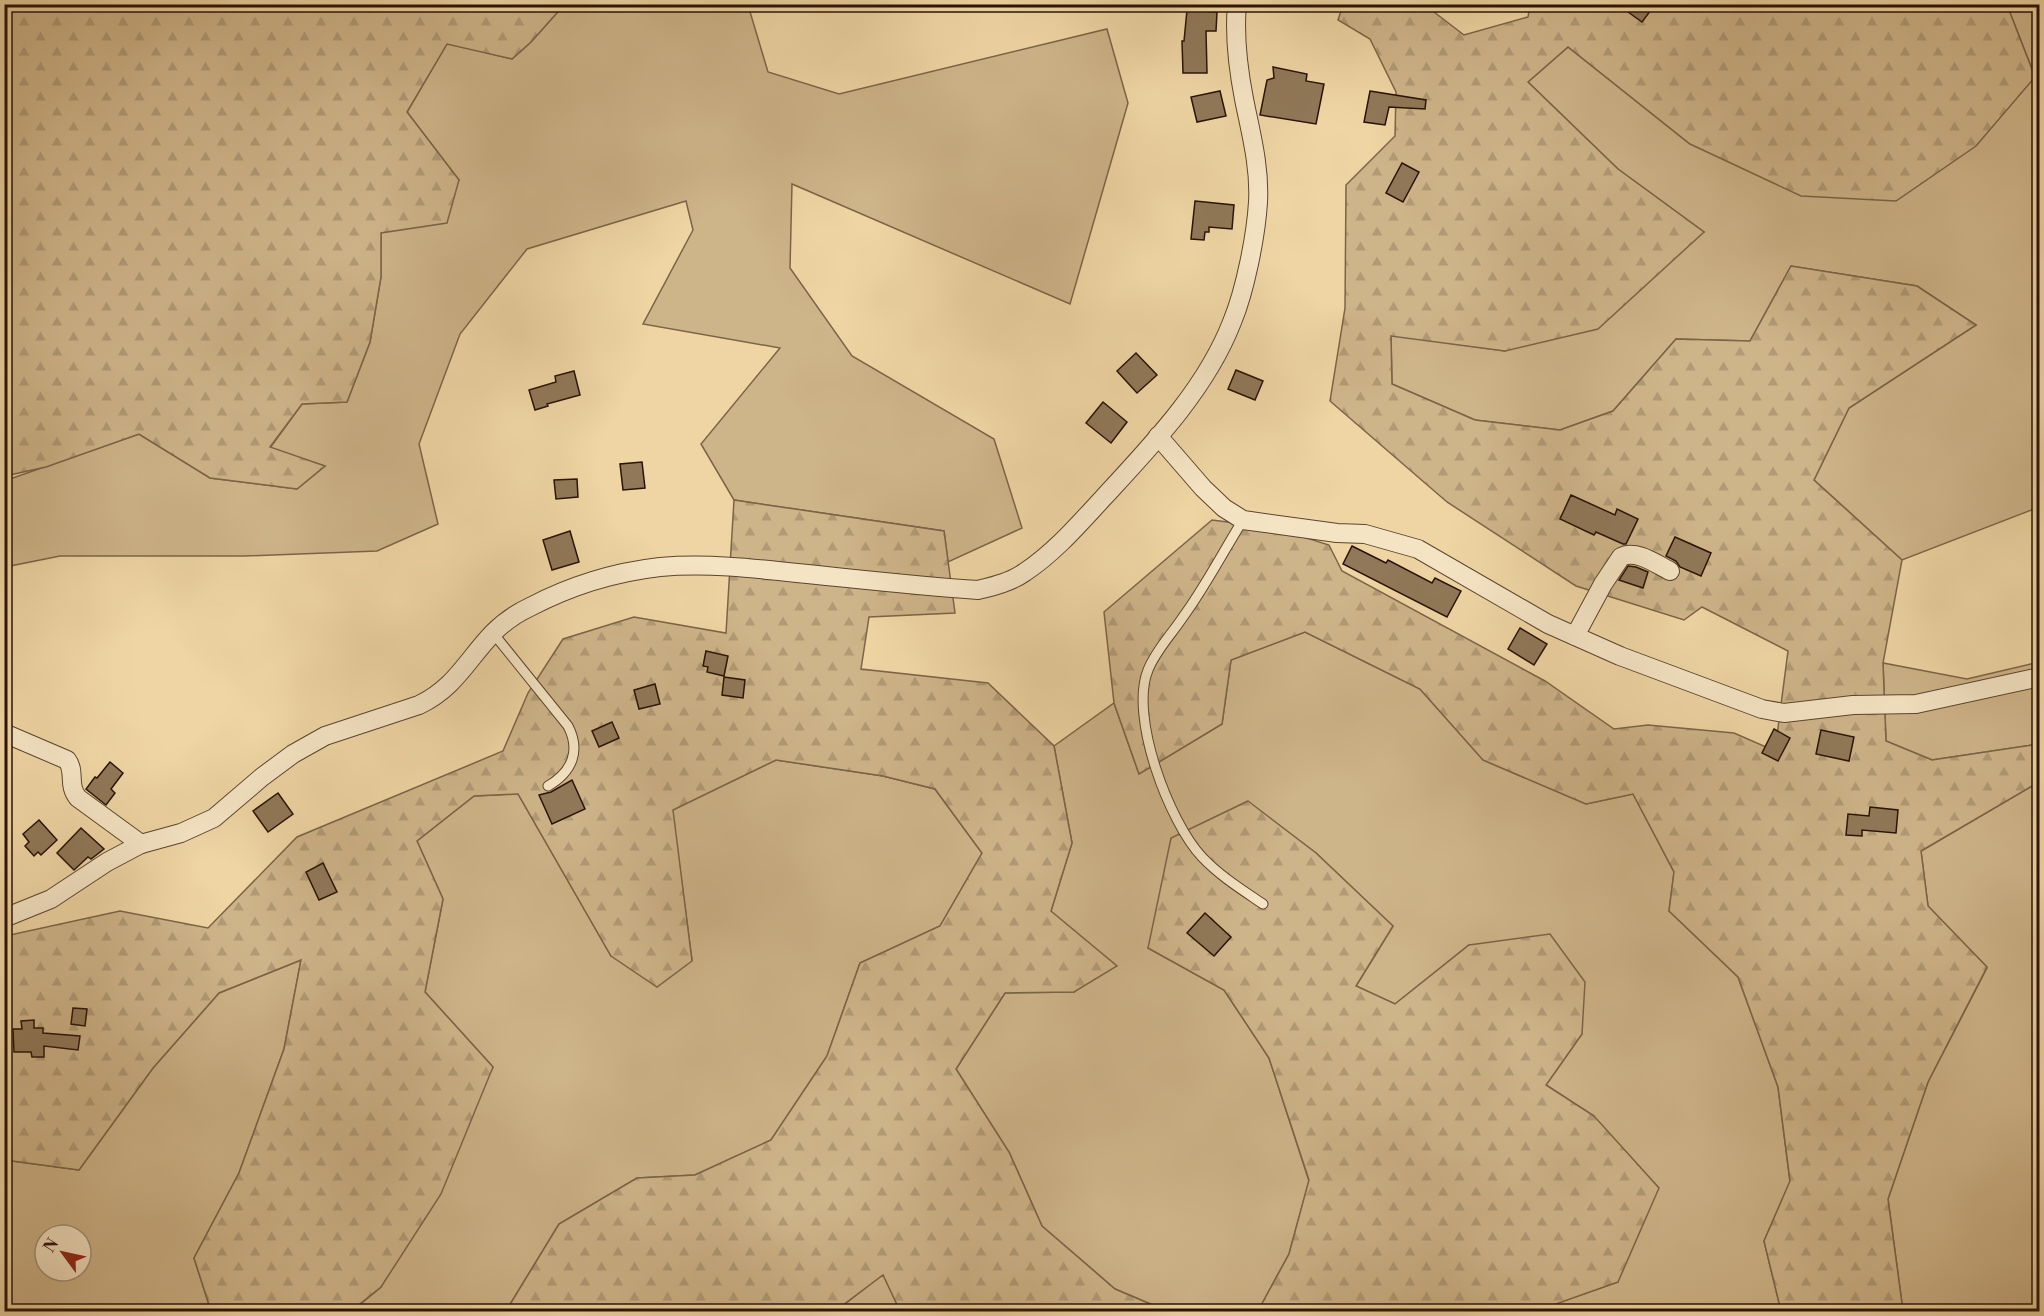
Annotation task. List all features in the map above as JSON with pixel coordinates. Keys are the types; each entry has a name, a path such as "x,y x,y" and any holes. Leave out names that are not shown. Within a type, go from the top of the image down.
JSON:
{"street":[{"path":"4,918 51,899 107,862 141,844 181,833 214,818 293,754 325,736 434,698 458,676 492,633 507,620 571,589 616,574 661,567 746,568 978,590 1023,574 1074,530 1158,436 1199,381 1218,351 1232,322 1241,294 1254,234 1258,202 1258,168 1237,51 1235,28 1237,4"},
{"path":"1158,436 1203,488 1224,508 1243,520 1337,533 1365,534 1418,549 1539,619 1575,636 1620,656 1762,709 1784,713 1853,705 1916,704 2040,677"},
{"path":"1575,636 1603,584 1621,557 1631,554 1670,571"},
{"path":"4,733 67,760 71,767 72,790 78,798 141,844"}],"lane":[{"path":"1243,520 1184,617 1162,644 1147,670 1144,710 1150,746 1161,782 1184,833 1201,855 1228,881 1263,904"},
{"path":"492,633 568,726 574,737 576,747 569,765 561,778 548,786"}],"green space":[{"path":"4,5 564,5 531,42 512,59 447,44 407,112 459,180 447,223 381,233 381,277 370,342 347,402 302,404 270,447 325,466 297,489 210,478 139,434 46,467 5,476"},
{"path":"564,5 748,5 768,72 839,94 1107,29 1128,103 1070,304 792,184 790,268 852,356 994,439 1022,528 948,562 944,531 734,500 701,444 780,348 643,324 693,230 686,201 527,249 460,334 419,444 438,524 377,551 245,556 60,556 5,567 4,481 139,434 210,478 297,489 325,466 270,448 302,404 347,402 370,342 381,277 381,233 459,180 407,112 447,43 512,59 531,42"},
{"path":"1343,5 1435,5 1434,12 1464,35 1528,17 1530,5 2007,5 2035,77 1976,146 1896,201 1801,196 1690,144 1568,47 1528,82 1618,169 1704,232 1598,329 1505,351 1391,336 1392,384 1475,420 1560,430 1613,411 1676,339 1750,341 1791,266 1917,286 1976,325 1849,408 1814,480 1902,560 1883,663 1886,741 1932,760 2039,744 2039,782 1921,851 1928,906 1987,967 1928,1082 1888,1199 1903,1311 1781,1311 1764,1241 1790,1181 1778,1087 1738,977 1669,911 1674,872 1633,794 1586,804 1483,760 1420,689 1305,632 1231,660 1222,724 1139,774 1114,703 1104,612 1212,520 1275,528 1329,545 1342,571 1545,681 1614,729 1648,725 1734,733 1775,751 1788,651 1702,607 1684,620 1576,586 1447,502 1330,401 1345,308 1346,185 1395,136 1396,92 1370,39 1338,20"},
{"path":"2007,5 2039,5 2039,507 1902,560 1814,480 1849,408 1976,325 1917,286 1791,266 1750,341 1676,339 1613,411 1560,430 1475,420 1392,384 1391,335 1505,351 1704,232 1618,169 1528,82 1568,47 1690,144 2035,77"},
{"path":"734,500 944,531 955,613 869,617 861,669 988,683 1054,746 1072,843 1051,911 1117,966 1074,992 1005,993 956,1069 1009,1152 1042,1226 1115,1289 1167,1311 900,1311 883,1275 835,1311 506,1311 559,1224 637,1178 695,1175 771,1140 827,1056 860,963 940,926 982,853 935,789 883,776 776,760 673,810 692,961 657,987 611,956 518,794 474,796 417,841 443,899 425,992 493,1067 441,1194 381,1287 351,1311 211,1311 194,1258 239,1173 284,1049 301,960 219,993 153,1068 79,1170 5,1160 5,936 120,911 208,928 297,837 503,751 528,693 563,639 634,617 726,633"},
{"path":"1305,632 1420,689 1483,760 1586,804 1633,794 1674,872 1669,911 1738,977 1778,1087 1790,1182 1764,1241 1781,1311 1548,1311 1549,1306 1618,1282 1594,1116 1546,1085 1582,1034 1469,945 1395,1004 1356,986 1393,926 1316,853 1248,802 1148,948 1224,990 1269,1058 1309,1181 1289,1254 1258,1311 1167,1311 1115,1289 1042,1226 1009,1152 956,1069 1005,993 1074,992 1051,911 1072,843 1054,746 1114,703 1139,774 1222,724 1231,660"},
{"path":"2039,662 2039,744 1932,760 1886,741 1883,663 1967,679"},
{"path":"776,760 883,776 935,789 982,853 940,926 860,963 827,1056 771,1140 695,1175 637,1178 559,1224 506,1311 351,1312 381,1287 493,1067 425,992 443,899 417,841 474,796 518,794 611,956 692,960 672,810"},
{"path":"2039,782 2040,1244 2036,1254 2039,1269 2039,1311 1903,1311 1888,1199 1928,1082 1987,968 1928,906 1921,851"},
{"path":"1248,801 1316,853 1393,926 1356,986 1395,1004 1469,945 1550,934 1585,982 1582,1034 1546,1085 1594,1116 1659,1188 1618,1282 1550,1306 1548,1311 1258,1311 1289,1254 1309,1180 1269,1058 1224,990 1148,948 1171,838"},
{"path":"301,960 284,1049 239,1173 194,1258 211,1311 5,1312 5,1160 79,1170 153,1068 219,993"},
{"path":"883,1274 900,1311 835,1312"}],"building":[{"path":"1617,4 1643,4 1651,10 1642,22"},
{"path":"1187,10 1217,12 1216,31 1206,31 1207,73 1183,73 1182,41 1184,41"},
{"path":"1273,67 1307,74 1306,81 1324,84 1316,124 1260,115 1267,80 1274,78"},
{"path":"1220,91 1226,116 1197,122 1191,97"},
{"path":"1370,91 1426,100 1425,109 1389,107 1385,125 1364,122"},
{"path":"1402,163 1419,172 1403,202 1386,193"},
{"path":"1195,201 1234,205 1232,229 1209,227 1209,232 1205,232 1204,240 1191,239"},
{"path":"1136,353 1157,375 1137,393 1117,371"},
{"path":"1236,370 1263,381 1255,400 1228,389"},
{"path":"574,371 580,395 547,404 548,406 535,410 529,390 556,382 555,376"},
{"path":"1103,402 1127,422 1111,443 1086,423"},
{"path":"642,462 645,488 623,490 620,464"},
{"path":"577,479 578,497 556,499 554,480"},
{"path":"1571,495 1615,515 1617,509 1638,519 1626,544 1596,532 1594,535 1560,519"},
{"path":"570,531 579,562 552,570 543,540"},
{"path":"1675,537 1711,553 1701,576 1680,567 1676,561 1666,556"},
{"path":"1352,546 1386,563 1388,560 1432,583 1435,578 1461,591 1447,617 1343,564"},
{"path":"1628,566 1648,572 1643,588 1619,580"},
{"path":"1520,628 1547,644 1534,665 1508,649"},
{"path":"706,651 728,656 724,676 707,672 708,667 703,666"},
{"path":"724,677 745,680 743,698 722,695"},
{"path":"655,684 660,704 639,709 634,690"},
{"path":"612,722 619,738 599,747 592,731"},
{"path":"1774,729 1790,738 1778,761 1762,753"},
{"path":"1821,730 1854,737 1849,761 1816,754"},
{"path":"110,762 123,773 111,789 115,793 106,805 86,789"},
{"path":"572,780 585,809 552,824 539,795 551,792"},
{"path":"278,793 293,814 268,832 253,811"},
{"path":"1870,807 1898,810 1896,833 1862,830 1862,836 1846,835 1848,814 1869,816"},
{"path":"39,820 57,840 41,855 38,852 34,856 25,846 29,842 23,834"},
{"path":"81,828 104,849 91,859 88,857 74,870 57,853"},
{"path":"323,863 337,892 319,900 306,872"},
{"path":"1205,913 1231,937 1214,956 1187,933"},
{"path":"73,1008 87,1009 85,1026 71,1024"},
{"path":"34,1020 34,1028 43,1028 43,1033 80,1036 78,1050 44,1046 44,1057 32,1057 31,1052 14,1052 13,1029 22,1029 21,1021"}]}
